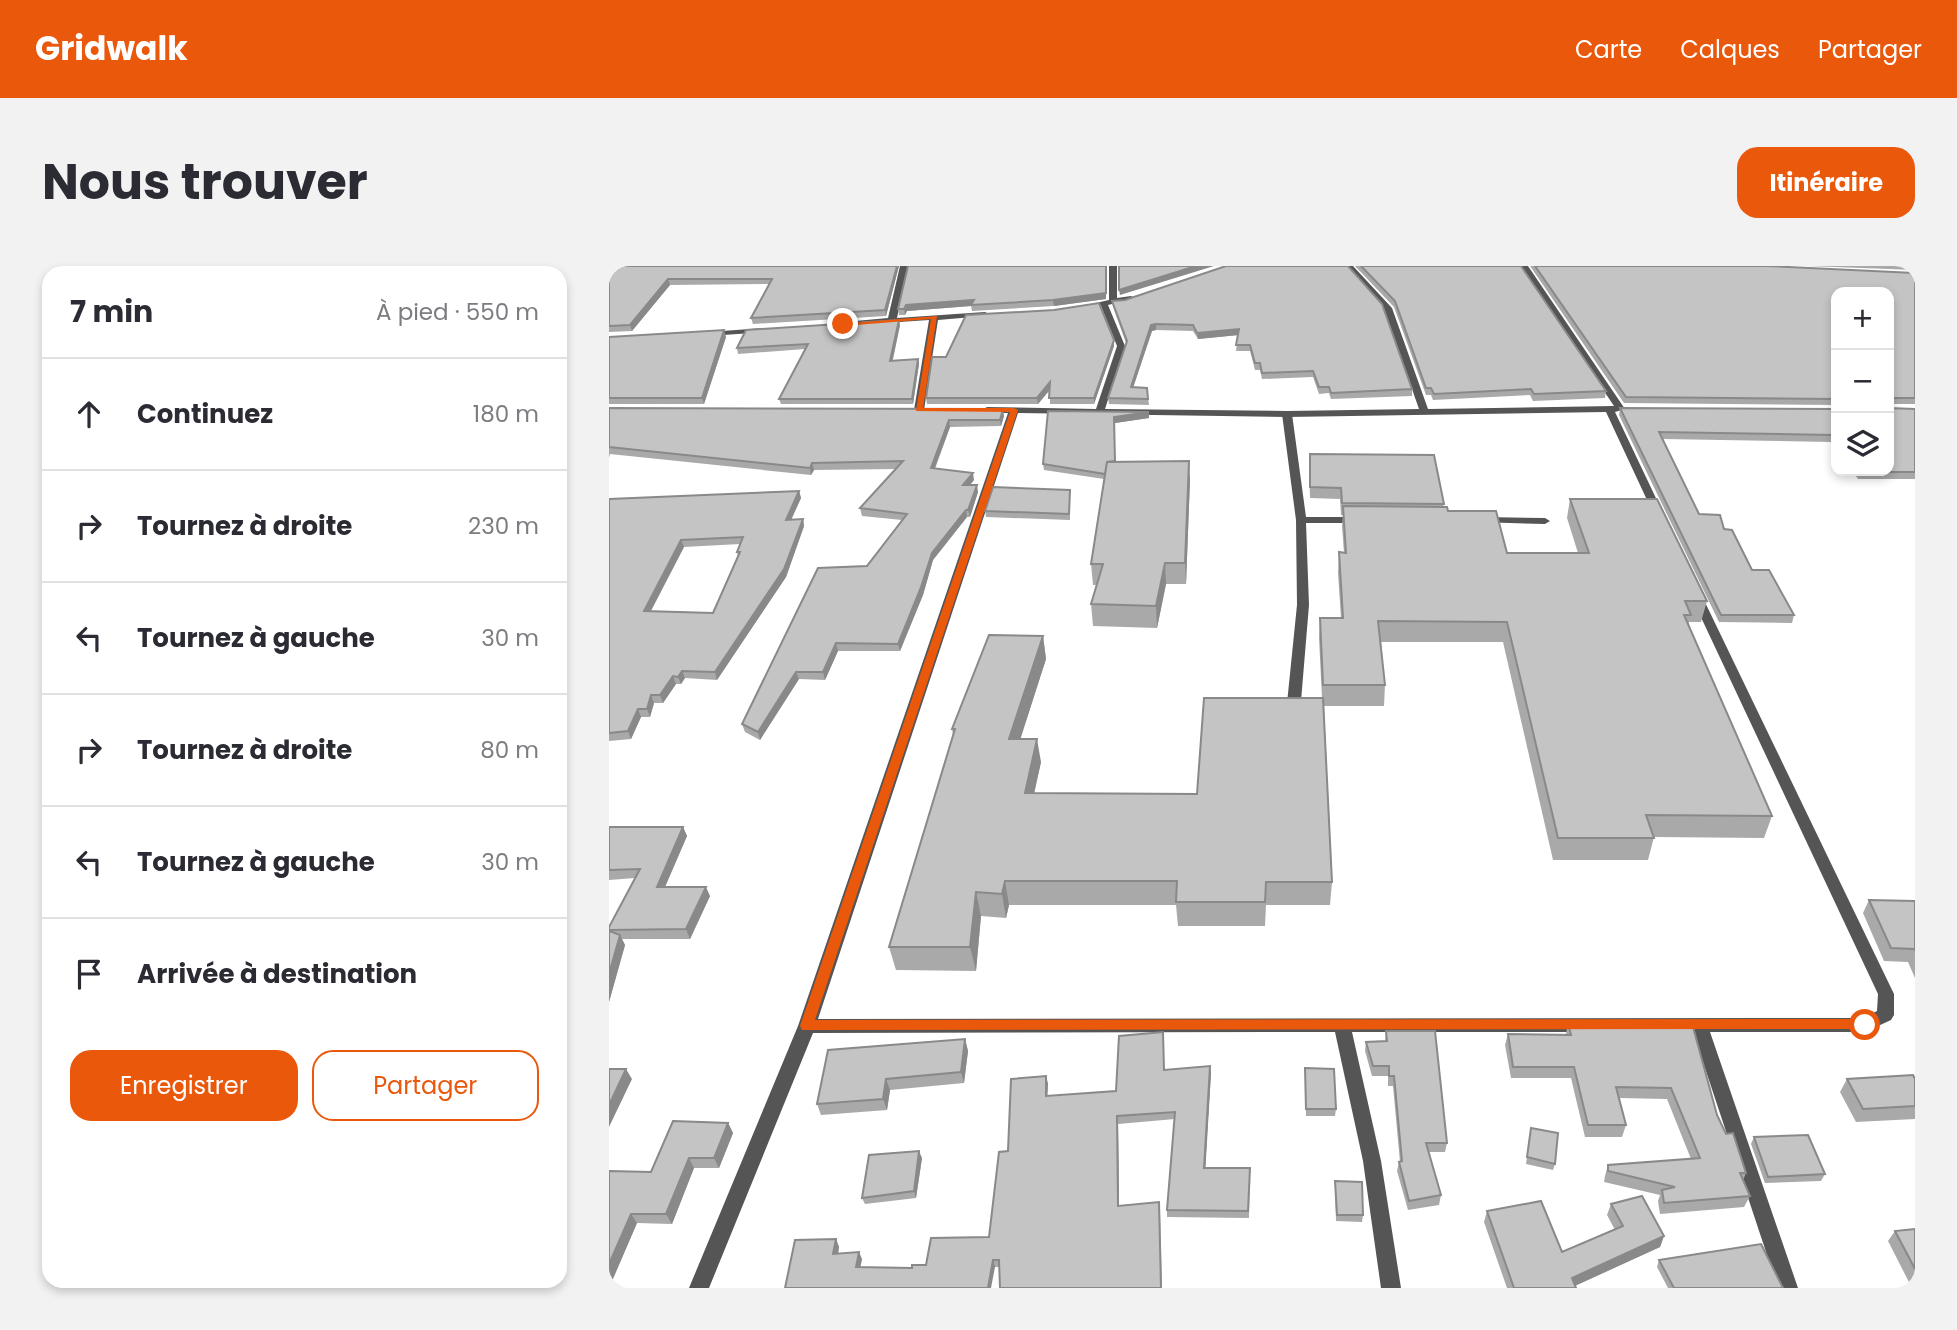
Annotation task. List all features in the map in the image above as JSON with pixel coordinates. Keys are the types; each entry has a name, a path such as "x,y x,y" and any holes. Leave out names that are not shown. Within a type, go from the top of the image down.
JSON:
{"street":[{"path":"892,320 904,266"},
{"path":"1100,410 1121,346 1109,303 1113,266"},
{"path":"1349,266 1388,308 1424,411"},
{"path":"1524,266 1615,410 1668,535"},
{"path":"1067,309 1109,303 1146,293"},
{"path":"843,324 1001,314"},
{"path":"919,410 934,317"},
{"path":"692,334 774,329"},
{"path":"973,410 1287,414 1634,409"},
{"path":"905,410 932,410"},
{"path":"698,1288 807,1026 1014,410"},
{"path":"1287,414 1301,520 1303,605 1293,713"},
{"path":"1301,520 1369,520"},
{"path":"1464,520 1545,521"},
{"path":"807,1026 1865,1025 1885,1015 1886,994 1692,585"},
{"path":"1699,1024 1788,1288"},
{"path":"1342,1025 1372,1161 1391,1288"}],"building":[{"path":"609,266 897,266 885,310 751,318 772,279 668,279 630,325 609,326"},
{"path":"908,266 1106,266 1106,293 1053,300 971,305 974,300 906,305 904,309 898,309"},
{"path":"1119,266 1196,266 1119,290"},
{"path":"1226,266 1348,266 1382,304 1412,389 1331,393 1329,387 1319,387 1313,371 1262,373 1260,363 1255,363 1250,345 1236,345 1239,329 1197,333 1193,325 1156,324 1151,325 1131,387 1147,388 1148,399 1108,398 1127,341 1112,301 1125,300"},
{"path":"1361,266 1521,266 1606,391 1534,394 1531,389 1434,394 1431,388 1426,388 1395,301"},
{"path":"1535,266 1767,266 1915,273 1915,398 1894,398 1894,287 1831,287 1831,399 1626,397"},
{"path":"1099,303 1114,340 1094,398 1049,398 1050,382 1037,398 926,398 932,357 946,357 966,315 1054,310"},
{"path":"899,320 890,361 918,359 912,399 779,399 808,344 737,348 746,330"},
{"path":"724,330 702,398 609,398 609,337"},
{"path":"609,408 1003,409 1000,420 949,420 931,468 973,473 963,485 977,485 968,510 932,553 898,644 836,643 823,672 796,672 758,732 742,724 818,568 867,566 907,514 860,508 903,461 812,463 810,468 609,447"},
{"path":"1620,408 1831,409 1831,435 1659,432 1699,514 1720,515 1724,529 1732,530 1752,570 1769,570 1794,615 1721,615"},
{"path":"1894,408 1915,409 1915,472 1894,472"},
{"path":"1048,411 1149,412 1114,417 1115,461 1107,462 1105,474 1043,464"},
{"path":"1310,454 1434,455 1444,504 1342,503 1341,488 1310,487"},
{"path":"1189,461 1185,563 1165,563 1156,606 1091,604 1103,564 1091,564 1107,462"},
{"path":"993,487 1070,490 1069,514 985,511"},
{"path":"799,491 786,520 803,519 784,569 715,672 682,671 678,677 673,676 660,695 651,695 647,709 638,709 628,731 609,733 609,499","holes":["743,537 737,552 740,552 713,613 644,611 681,540"]},
{"path":"1570,499 1657,499 1707,601 1685,601 1691,615 1684,615 1772,816 1646,815 1654,838 1558,838 1507,622 1378,621 1385,685 1323,685 1320,618 1343,618 1339,552 1346,553 1343,506 1447,507 1448,511 1496,511 1507,553 1589,553"},
{"path":"989,635 1043,636 1009,739 1037,739 1025,793 1197,794 1204,698 1323,698 1332,882 1266,882 1265,902 1176,902 1177,881 1005,881 1002,894 976,892 970,947 889,947 955,729 952,729"},
{"path":"609,827 683,827 657,887 706,887 686,929 609,930 640,869 609,870"},
{"path":"1869,900 1915,901 1915,950 1891,948"},
{"path":"609,931 620,935 609,974"},
{"path":"1568,1023 1693,1027 1717,1115 1726,1134 1733,1133 1746,1173 1740,1173 1750,1196 1664,1203 1662,1190 1675,1187 1608,1171 1608,1165 1700,1158 1671,1088 1616,1087 1626,1125 1588,1125 1574,1067 1513,1067 1508,1034 1571,1035"},
{"path":"1386,1031 1435,1031 1447,1143 1426,1143 1441,1195 1409,1201 1399,1162 1402,1161 1394,1076 1389,1076 1389,1066 1373,1066 1366,1042 1387,1041"},
{"path":"1163,1032 1164,1070 1210,1066 1204,1168 1250,1168 1248,1211 1167,1210 1175,1112 1117,1116 1118,1206 1159,1202 1161,1288 1000,1288 999,1260 993,1260 988,1288 785,1288 795,1240 836,1239 833,1254 859,1252 856,1267 912,1268 912,1265 926,1265 931,1238 989,1237 999,1152 1008,1151 1011,1079 1046,1076 1046,1096 1116,1091 1119,1036"},
{"path":"965,1039 961,1072 886,1079 883,1099 817,1104 828,1050"},
{"path":"1305,1068 1334,1069 1336,1109 1306,1109"},
{"path":"609,1069 626,1069 609,1105"},
{"path":"1913,1075 1915,1106 1863,1109 1847,1079"},
{"path":"673,1121 728,1123 714,1158 689,1158 666,1214 631,1214 609,1264 609,1171 651,1172"},
{"path":"1531,1128 1558,1133 1555,1164 1527,1157"},
{"path":"1808,1135 1825,1174 1768,1177 1754,1137"},
{"path":"919,1151 914,1191 862,1198 869,1155"},
{"path":"1335,1181 1362,1182 1363,1215 1337,1215"},
{"path":"1642,1196 1664,1236 1572,1278 1576,1288 1514,1288 1487,1211 1541,1201 1562,1252 1623,1226 1611,1204"},
{"path":"1915,1229 1915,1269 1895,1231"},
{"path":"1761,1244 1783,1288 1674,1288 1659,1260"}],"route":[{"path":"843,324 934,317 919,410 1014,410 807,1026 1865,1025"}]}
